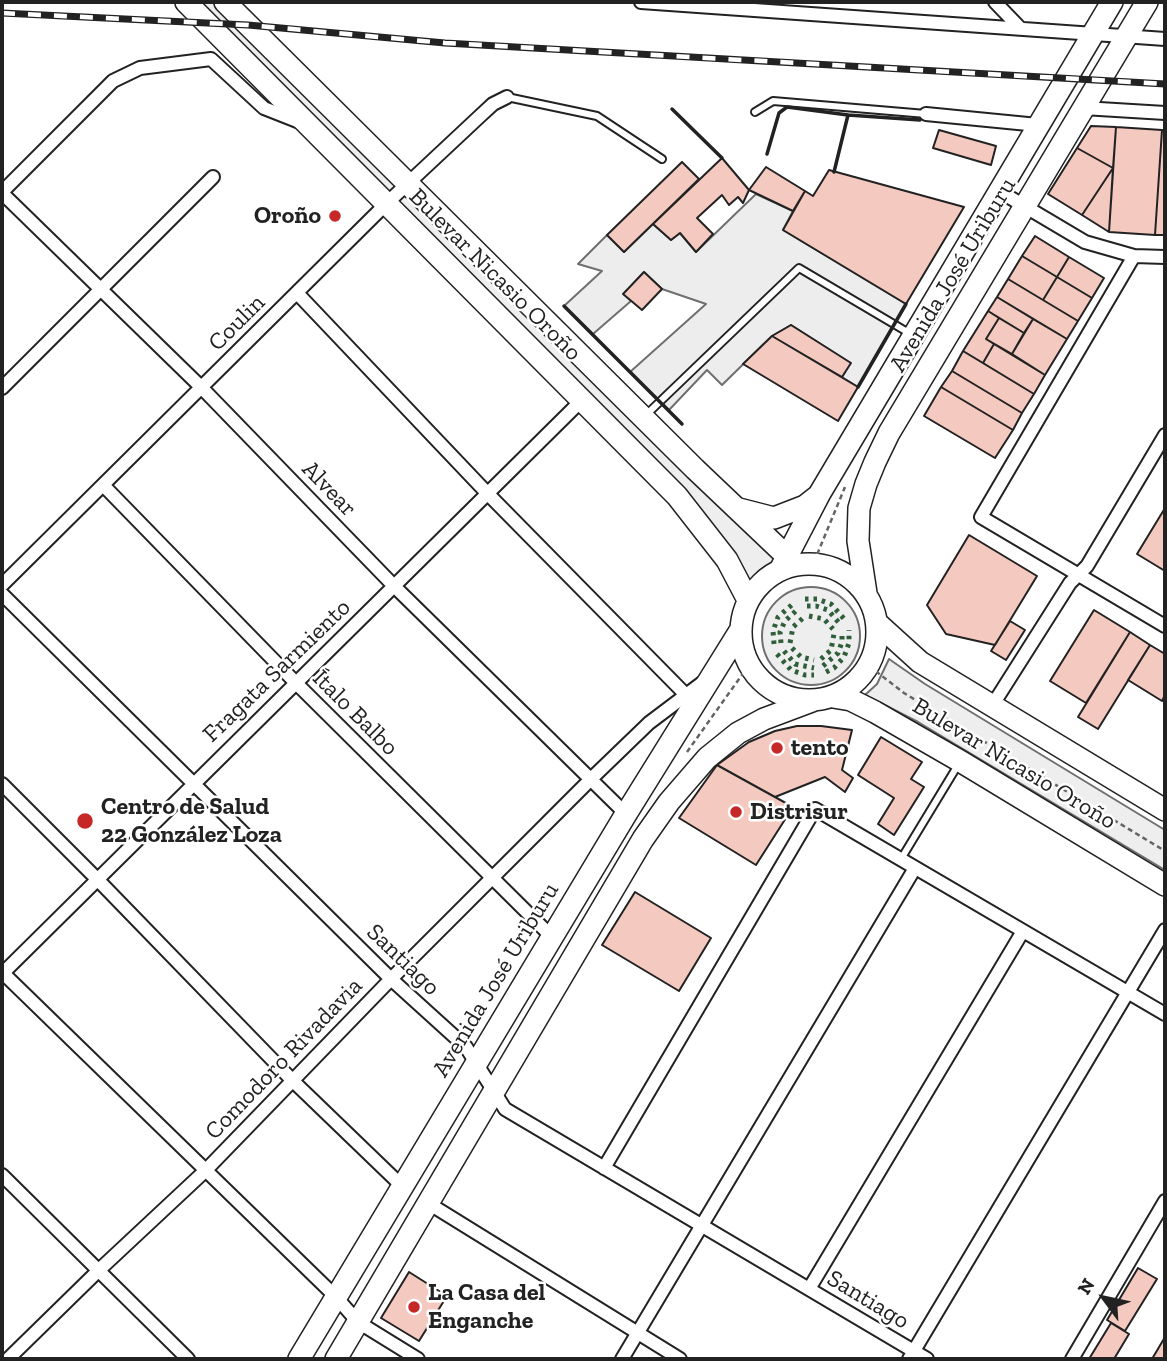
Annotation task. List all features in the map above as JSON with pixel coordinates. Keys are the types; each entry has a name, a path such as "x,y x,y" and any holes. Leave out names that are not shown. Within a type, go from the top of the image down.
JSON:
{"main road":[{"name":"Bulevar Nicasio Oroño","path":"186,2 677,496 727,560 748,600"},
{"name":"Bulevar Nicasio Oroño","path":"225,2 735,508 788,564"},
{"name":"Avenida José Uriburu","path":"788,564 820,494 1112,2"},
{"name":"Avenida José Uriburu","path":"866,593 858,541 859,509 866,484 889,433 1147,2"},
{"path":"735,508 774,518 805,506 820,494"},
{"path":"336,1359 643,839 685,782 707,758 738,733 764,719 811,701 833,696 853,684 869,666 876,645 877,623 866,593 843,572 814,564 788,564 765,579 748,600 741,629 749,665 765,685 787,697 811,701"},
{"name":"Bulevar Nicasio Oroño","path":"877,623 920,662 1165,810"},
{"name":"Avenida José Uriburu","path":"299,1359 626,814 690,699 712,675 741,629"},
{"name":"Bulevar Nicasio Oroño","path":"833,696 875,712 1165,886"}],"street":[{"path":"641,2 1165,39"},
{"path":"995,2 1020,28"},
{"path":"2,193 113,81 140,68 211,59 264,108 310,126"},
{"name":"Coulin","path":"2,585 387,203 486,110 507,97"},
{"path":"1083,108 1165,113"},
{"path":"926,114 1038,125"},
{"path":"2,388 213,177"},
{"path":"999,191 1084,242 1134,256 1165,257"},
{"name":"Alvear","path":"2,193 201,387 394,586 626,814"},
{"path":"1134,256 981,517 1165,626"},
{"path":"297,293 488,494 690,699"},
{"name":"Fragata Sarmiento","path":"2,973 582,400"},
{"path":"992,706 1070,583 1087,566 1165,435"},
{"name":"Ítalo Balbo","path":"103,485 295,682 552,937"},
{"name":"Santiago","path":"2,594 391,979 467,1047 505,1109 809,1289 912,1355 928,1359"},
{"name":"Comodoro Rivadavia","path":"8,1359 205,1171 391,979 592,778 649,723 690,699"},
{"path":"2,784 293,1081 402,1187"},
{"path":"604,1168 815,809 1165,1014"},
{"path":"622,1359 915,867"},
{"path":"912,1355 1165,930"},
{"path":"809,1289 1023,931"},
{"path":"2,973 336,1297 358,1322 418,1359"},
{"path":"2,1175 188,1359"},
{"path":"1072,1359 1165,1201"},
{"path":"428,1203 680,1359"}],"lane":[{"path":"507,97 597,116 663,159"},
{"path":"755,112 773,101 926,114"},
{"path":"643,417 799,268 913,336"},
{"path":"901,859 960,761"}],"path":[{"path":"869,666 904,693 1165,851"}],"shaded area":[{"path":"186,2 225,2 787,556 780,570 765,579 748,600 727,560"},
{"path":"756,194 793,211 783,230 906,304 858,387 842,377 850,363 791,325 772,336 722,385 707,370 669,410 630,372 706,304 662,289 644,272 624,294 631,301 593,334 564,306 602,271 578,264 607,235 624,252 653,224 671,240 680,233 696,252"},
{"path":"811,587 830,591 846,601 856,617 860,636 856,655 846,671 830,681 811,685 792,681 776,671 766,655 762,636 766,617 776,601 792,591"},
{"path":"889,659 925,684 1165,830 1165,870 918,722 865,695 877,684"}],"building":[{"path":"1091,126 1116,127 1113,168 1077,148"},
{"path":"1116,127 1162,130 1155,235 1109,232"},
{"path":"939,130 996,146 991,165 933,148"},
{"path":"1162,130 1165,130 1165,235 1155,235"},
{"path":"1077,148 1113,168 1082,215 1048,194"},
{"path":"722,158 749,190 743,203 738,197 729,205 722,195 697,218 713,234 696,252 680,233 671,240 653,224"},
{"path":"682,162 699,179 624,252 607,235"},
{"path":"766,167 805,191 793,211 749,190"},
{"path":"1113,168 1109,232 1082,215"},
{"path":"829,170 964,207 906,304 783,230 805,191 813,196"},
{"path":"1035,236 1069,257 1057,277 1022,256"},
{"path":"1022,256 1057,277 1043,300 1008,279"},
{"path":"1069,257 1104,278 1092,298 1057,277"},
{"path":"644,272 662,289 642,310 623,294"},
{"path":"1057,277 1092,298 1078,321 1043,300"},
{"path":"1008,279 1078,321 1067,339 997,297"},
{"path":"997,297 1033,319 1024,333 988,311"},
{"path":"988,311 999,318 986,339 994,344 983,363 963,351"},
{"path":"999,318 1024,333 1012,354 986,339"},
{"path":"1033,319 1067,339 1045,375 1012,354"},
{"path":"791,325 851,363 842,377 772,336"},
{"path":"772,336 858,387 838,421 743,364"},
{"path":"994,344 1045,375 1034,394 983,363"},
{"path":"963,351 1034,394 1022,413 952,371"},
{"path":"952,371 1022,413 1013,430 941,387"},
{"path":"941,387 1013,430 995,458 924,416"},
{"path":"1165,508 1165,571 1137,554"},
{"path":"969,535 1037,576 995,645 946,634 927,605"},
{"path":"1094,610 1130,632 1086,703 1050,681"},
{"path":"1010,621 1025,630 1006,660 991,651"},
{"path":"1130,632 1150,645 1098,729 1078,717"},
{"path":"1150,645 1165,654 1165,695 1162,701 1128,680"},
{"path":"797,726 852,730 842,770 853,778 845,792 825,777 775,797 717,765 749,742 775,731"},
{"path":"881,737 922,762 911,779 924,787 894,835 878,824 894,798 858,775"},
{"name":"Distrisur","path":"717,765 793,807 756,865 679,818"},
{"path":"635,892 711,938 679,991 602,945"},
{"path":"1138,1268 1157,1279 1125,1331 1107,1320"},
{"name":"La Casa del Enganche","path":"409,1272 447,1296 419,1341 381,1318"},
{"path":"1111,1323 1129,1334 1114,1359 1089,1359"},
{"path":"1165,1337 1165,1359 1152,1359"}],"railway":[{"path":"2,13 248,25 445,43 1165,84"}],"hedge":[{"path":"805,599 817,599 831,604 846,621"},
{"path":"774,644 773,631 778,617 795,602"},
{"path":"807,606 828,610 840,624"},
{"path":"781,643 780,632 785,621 798,609"},
{"path":"809,616 824,619 833,629"},
{"path":"790,643 793,627 803,618"},
{"path":"826,672 844,657 849,643 849,630"},
{"path":"823,666 838,653 842,631"},
{"path":"821,659 831,650 834,634"},
{"path":"792,648 801,657 814,660"},
{"path":"784,651 795,664 814,668"},
{"path":"777,654 791,670 814,675"}],"wall":[{"path":"767,154 779,113 787,107 920,120"},
{"path":"672,109 722,158"},
{"path":"834,172 848,115"},
{"path":"858,387 906,304"},
{"path":"564,306 682,424"}],"place":[{"name":"Oroño","path":"335,216"},
{"name":"tento","path":"777,748"},
{"name":"Distrisur","path":"736,812"},
{"name":"Centro de Salud 22 González Loza","path":"85,821"},
{"name":"La Casa del Enganche","path":"414,1307"}]}
